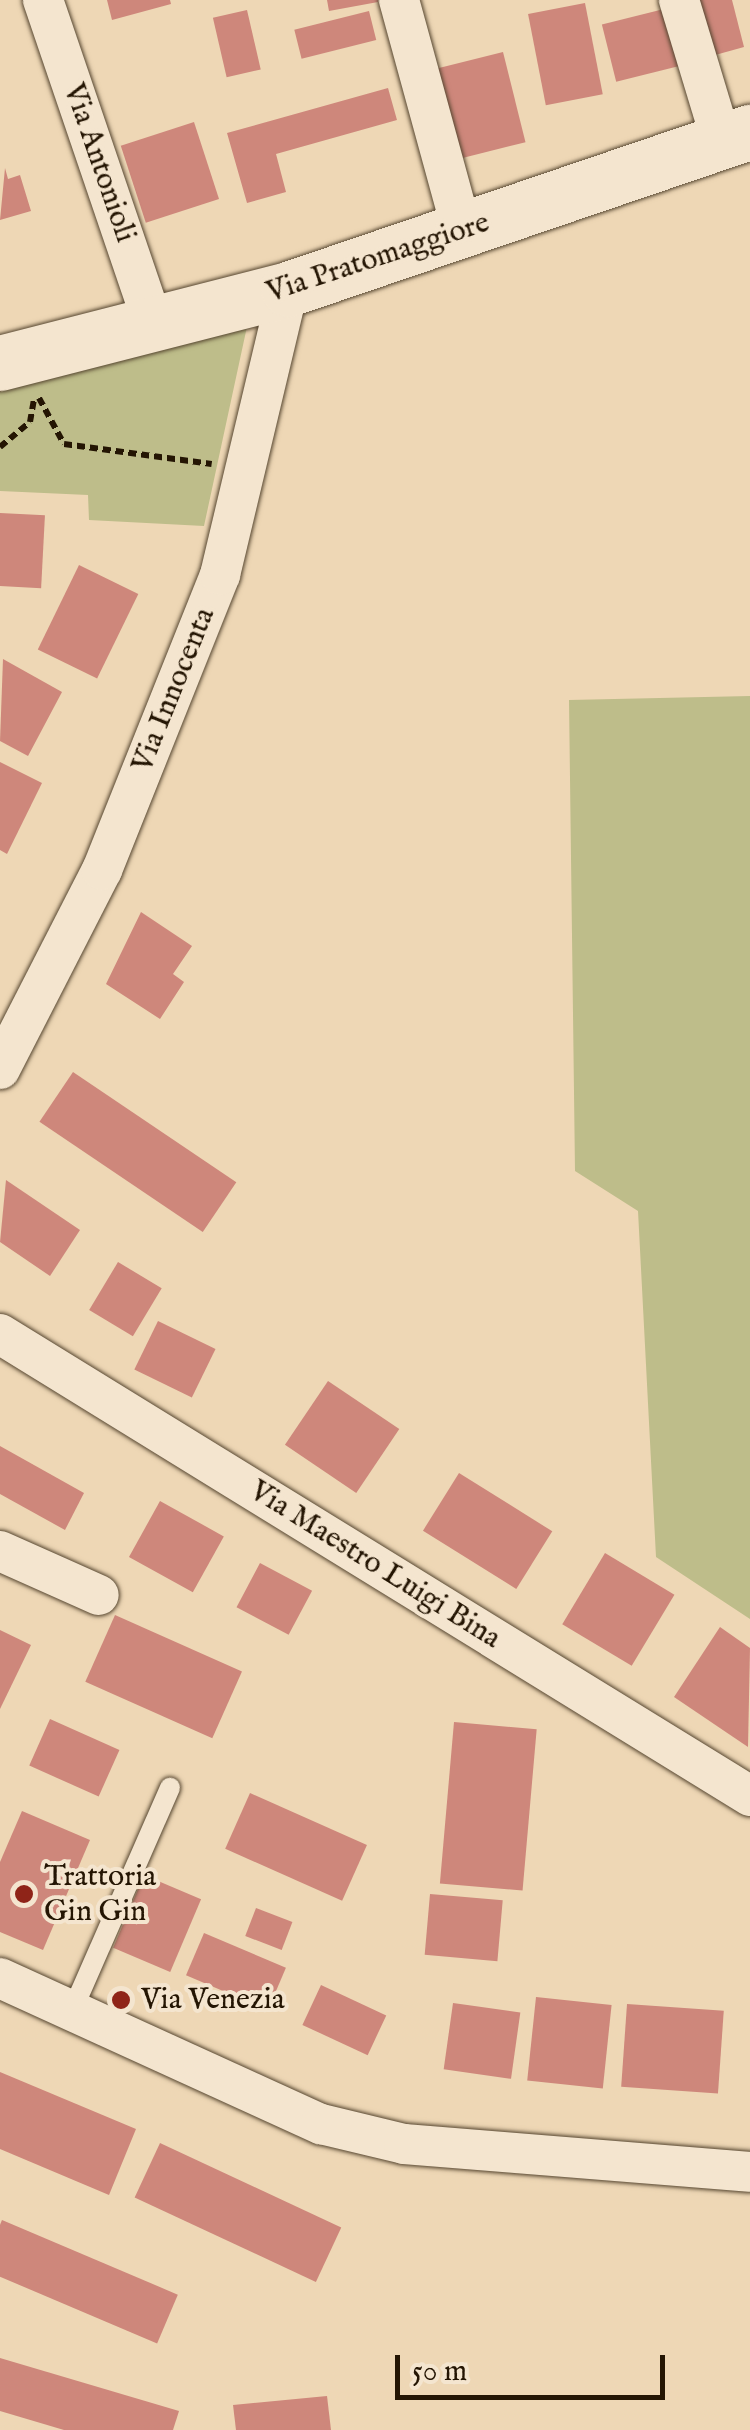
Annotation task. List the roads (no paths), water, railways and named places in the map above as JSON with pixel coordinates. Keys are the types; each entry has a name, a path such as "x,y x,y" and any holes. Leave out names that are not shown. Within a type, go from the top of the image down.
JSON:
{"street":[{"name":"Via Antonioli","path":"43,0 154,326"},
{"path":"398,0 462,231"},
{"path":"679,0 736,137"},
{"name":"Via Pratomaggiore","path":"0,363 288,289 736,137"},
{"name":"Via Innocenta","path":"0,1069 102,870 220,575 246,486 288,289"},
{"name":"Via Maestro Luigi Bina","path":"0,1334 750,1796"},
{"path":"0,1551 100,1595"},
{"path":"0,1978 337,2128 404,2144 750,2172"}],"lane":[{"path":"72,2011 170,1788"}],"place":[{"name":"Trattoria Gin Gin","path":"24,1894"},
{"name":"Via Venezia","path":"121,2000"}]}
